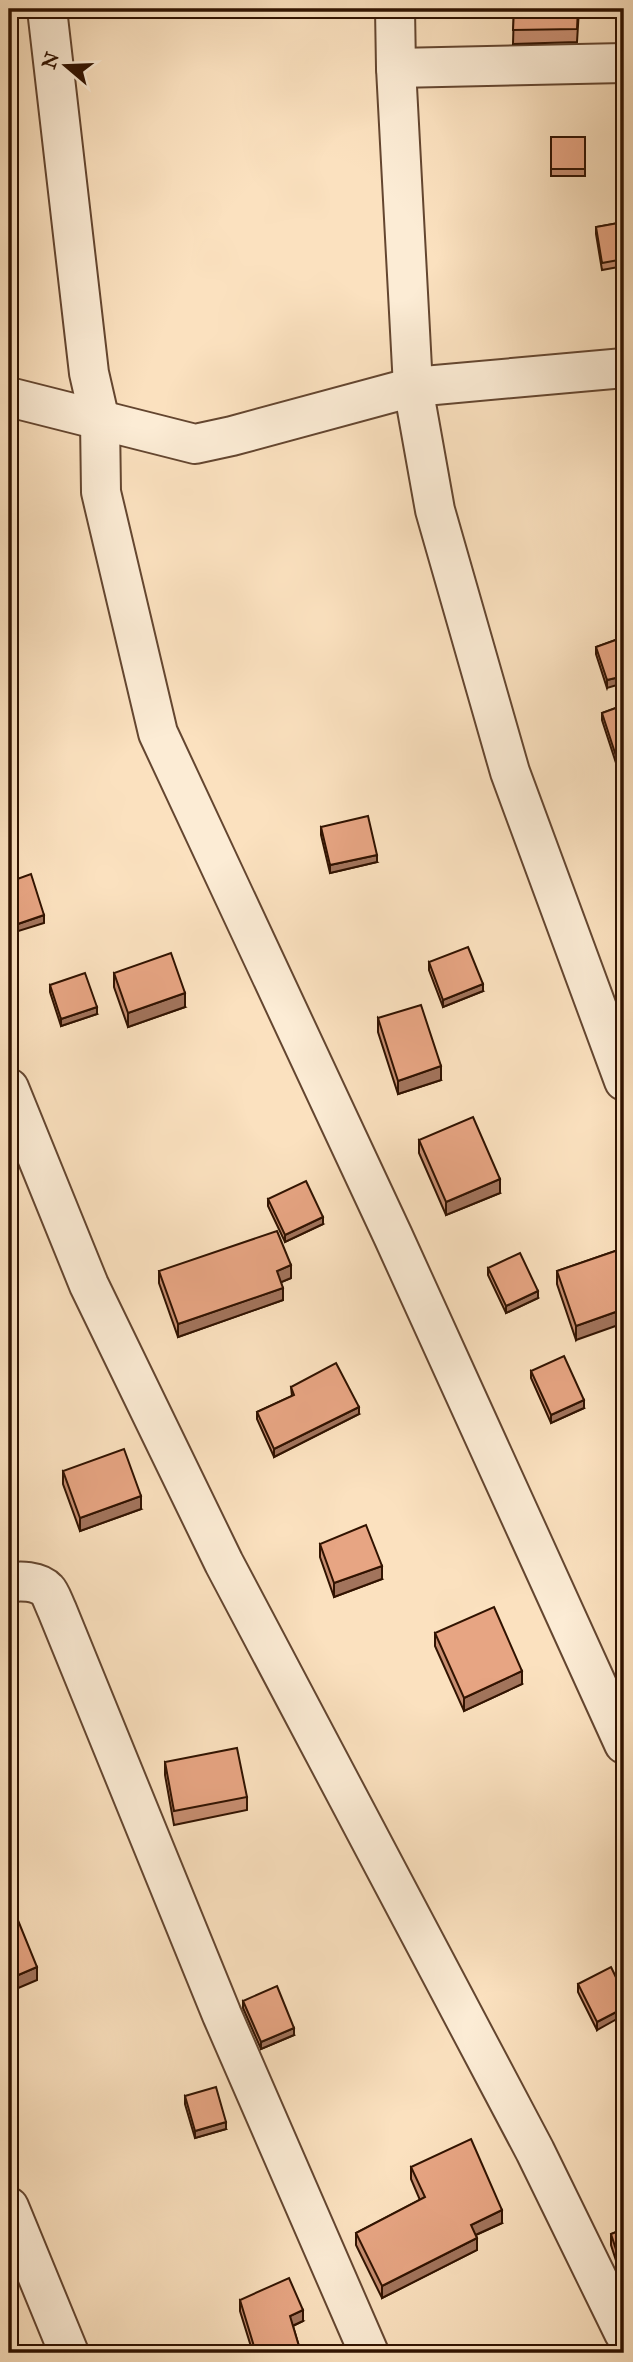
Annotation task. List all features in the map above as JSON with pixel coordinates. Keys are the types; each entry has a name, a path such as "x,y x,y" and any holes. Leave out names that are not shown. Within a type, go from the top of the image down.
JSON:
{"street":[{"path":"47,9 89,373 100,421 100,492 158,733 393,1236 624,1744"},
{"path":"395,9 413,387 435,510 510,772 624,1081"},
{"path":"396,68 624,63"},
{"path":"9,397 195,444 413,387 624,368"},
{"path":"9,1088 89,1285 224,1563 535,2151 624,2333"},
{"path":"9,1583 34,1583 47,1589 57,1610 222,2015 369,2353"},
{"path":"9,2207 69,2353"}],"building":[{"path":"514,9 578,9 577,29 513,30"},
{"path":"551,137 585,137 585,169 551,169"},
{"path":"624,222 624,259 602,263 596,227"},
{"path":"624,637 624,676 607,680 596,647"},
{"path":"624,705 624,753 616,756 602,713"},
{"path":"368,816 377,855 330,865 321,827"},
{"path":"31,874 44,915 9,927 9,882"},
{"path":"468,947 483,984 443,1000 429,962"},
{"path":"171,953 185,993 128,1013 114,973"},
{"path":"85,973 97,1007 61,1019 50,985"},
{"path":"421,1005 441,1066 398,1081 378,1018"},
{"path":"473,1117 500,1179 446,1202 419,1140"},
{"path":"306,1181 323,1217 285,1235 268,1199"},
{"path":"277,1231 291,1265 277,1271 283,1288 178,1324 159,1271"},
{"path":"624,1248 624,1309 576,1326 557,1271"},
{"path":"520,1253 538,1291 506,1306 488,1268"},
{"path":"564,1356 584,1400 551,1415 531,1371"},
{"path":"336,1363 359,1407 274,1449 257,1412 294,1395 291,1387"},
{"path":"124,1449 141,1496 80,1518 63,1471"},
{"path":"366,1525 382,1566 334,1583 320,1544"},
{"path":"494,1607 522,1671 464,1698 435,1633"},
{"path":"237,1748 247,1797 174,1811 165,1762"},
{"path":"15,1913 37,1967 9,1979 9,1915"},
{"path":"611,1967 624,1994 624,2008 597,2022 578,1984"},
{"path":"277,1986 294,2028 261,2042 243,2001"},
{"path":"216,2087 226,2122 195,2131 185,2096"},
{"path":"471,2139 502,2210 471,2225 477,2238 382,2286 356,2233 425,2197 411,2167"},
{"path":"624,2229 624,2273 611,2234"},
{"path":"289,2278 303,2310 290,2316 301,2353 256,2353 240,2300"}]}
